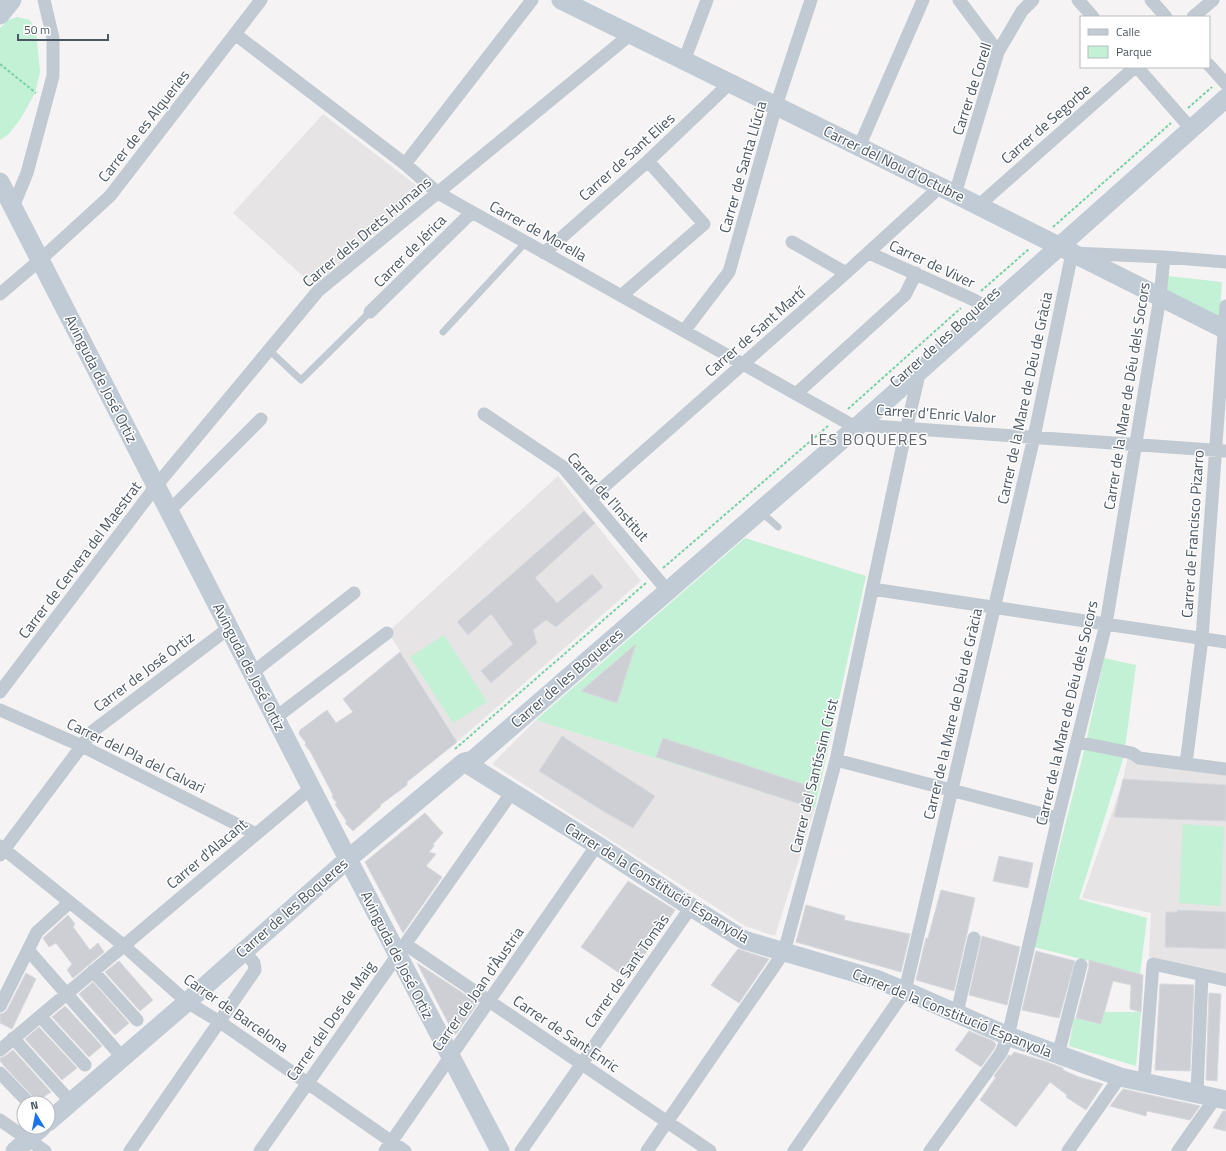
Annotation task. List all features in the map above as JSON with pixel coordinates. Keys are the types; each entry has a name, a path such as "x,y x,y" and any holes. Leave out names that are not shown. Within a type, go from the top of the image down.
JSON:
{"street":[{"path":"0,15 12,0"},
{"path":"13,207 27,173 54,76 52,38 44,0"},
{"name":"Carrer de es Alqueries","path":"0,294 40,260 110,196 261,0"},
{"path":"404,164 532,0"},
{"name":"Carrer del Nou d'Octubre","path":"561,0 947,190 1225,330"},
{"path":"684,61 707,0"},
{"name":"Carrer de Santa Llúcia","path":"684,331 729,272 776,106 811,0"},
{"path":"859,147 923,0"},
{"path":"959,0 998,52"},
{"name":"Carrer de Corell","path":"947,190 998,52 1022,11 1033,0"},
{"path":"1078,0 1092,16"},
{"path":"1151,0 1165,16"},
{"path":"1194,16 1212,0"},
{"name":"Carrer de Morella","path":"235,34 404,164 438,193 796,394 853,424"},
{"name":"Carrer dels Drets Humans","path":"156,486 318,292 631,34"},
{"path":"1210,66 1226,86"},
{"name":"Carrer de Segorbe","path":"978,206 1135,68"},
{"path":"1137,68 1186,123"},
{"name":"Carrer de Sant Elies","path":"544,253 648,161 730,83"},
{"name":"Carrer de les Boqueres","path":"664,587 760,511 981,304 1060,247 1186,123 1226,86"},
{"name":"Carrer de les Boqueres","path":"56,1114 187,1002 348,859 464,762 467,753 664,587 853,424 920,370 1226,98"},
{"path":"621,296 704,224 648,161"},
{"name":"Avinguda de José Ortiz","path":"0,182 348,859 401,950 450,1057 500,1151"},
{"name":"Carrer de Sant Martí","path":"590,499 869,253 947,190"},
{"name":"Carrer de Jérica","path":"370,312 472,212"},
{"path":"792,242 846,274"},
{"path":"1060,247 1226,262"},
{"name":"Carrer de la Mare de Déu de Gràcia","path":"794,1151 905,991 1034,437 1060,247"},
{"name":"Carrer de Viver","path":"869,253 916,273 981,304"},
{"name":"Carrer de la Mare de Déu dels Socors","path":"930,1151 1001,1053 1008,1036 1058,818 1106,624 1160,297 1164,257"},
{"path":"796,394 905,295 916,273"},
{"name":"Carrer de Francisco Pizarro","path":"1186,764 1202,638 1220,450 1226,306"},
{"name":"Carrer del Santíssim Crist","path":"647,1151 784,952 836,760 920,370"},
{"name":"Carrer de l'Institut","path":"484,414 563,467 664,587"},
{"path":"169,511 261,419"},
{"name":"Carrer d'Enric Valor","path":"853,424 1220,450"},
{"name":"Carrer de Cervera del Maestrat","path":"0,692 156,486"},
{"path":"872,589 1226,642"},
{"path":"252,673 354,593"},
{"name":"Carrer de José Ortiz","path":"1,850 93,730 229,628"},
{"path":"275,718 387,633"},
{"name":"Carrer del Pla del Calvari","path":"0,710 82,746 256,834"},
{"path":"1077,742 1132,753 1139,758 1226,769"},
{"path":"836,760 1058,818"},
{"name":"Carrer de la Constitució Espanyola","path":"464,762 597,845 744,940 876,979 1008,1036 1120,1077 1221,1098"},
{"name":"Carrer d'Alacant","path":"123,945 311,788"},
{"name":"Carrer del Dos de Maig","path":"260,1151 512,792"},
{"name":"Carrer de Joan d'Àustria","path":"388,1146 597,845"},
{"name":"Carrer de Barcelona","path":"1,850 70,902 123,945 187,1002 220,1022 308,1083 388,1146 405,1151"},
{"path":"0,1006 37,932 70,902"},
{"name":"Carrer de Sant Tomàs","path":"521,1151 691,907"},
{"path":"957,1013 974,938"},
{"path":"0,1050 123,945"},
{"path":"28,950 122,1057"},
{"name":"Carrer de Sant Enric","path":"401,950 489,1001 710,1151"},
{"path":"130,1151 220,1022 254,970 254,963 244,951"},
{"path":"1144,1082 1153,964 1226,980"},
{"path":"1058,1055 1081,965"},
{"path":"93,971 137,1020"},
{"path":"1197,1093 1202,975"},
{"path":"40,1016 84,1065"},
{"path":"13,1038 70,1101"},
{"path":"0,1073 22,1095"},
{"path":"1068,1151 1120,1077"},
{"path":"1178,1151 1221,1098"},
{"path":"0,1120 45,1151"}],"lane":[{"path":"443,332 526,242"},
{"path":"269,350 301,380 370,312"},
{"path":"760,511 778,527"}],"path":[{"path":"0,64 47,101"}],"shaded area":[{"path":"323,114 425,192 314,286 233,213"},
{"path":"558,476 641,581 457,742 388,632"},
{"path":"536,720 815,808 775,936 745,926 492,764"},
{"path":"1129,751 1226,764 1226,973 1149,957 1151,913 1082,898 1122,784"}],"green space":[{"path":"17,17 30,20 36,31 40,72 35,93 21,118 9,134 0,140 0,28 8,20"},
{"path":"1168,276 1222,282 1219,322 1167,294"},
{"path":"745,538 866,576 815,808 536,720"},
{"path":"444,635 487,702 453,723 410,657"},
{"path":"1104,658 1136,665 1124,756 1079,899 1147,918 1140,974 1034,947 1086,743"},
{"path":"1183,824 1224,827 1221,906 1179,903"},
{"path":"1105,1012 1141,1012 1136,1066 1069,1046 1074,1018 1101,1024"}],"building":[{"path":"584,511 595,523 535,578 557,603 592,574 603,587 556,627 546,620 533,630 537,643 491,683 481,671 513,644 491,614 468,635 457,622"},
{"path":"636,644 617,703 581,691"},
{"path":"400,652 457,742 407,782 407,785 380,805 381,806 353,831 345,823 347,822 335,804 337,803 332,797 333,795 310,751 305,745 306,743 299,734 300,730 327,710 336,723 353,712 343,699"},
{"path":"562,736 655,796 633,828 539,771"},
{"path":"663,738 812,787 806,806 656,757"},
{"path":"1123,779 1226,785 1226,821 1114,817"},
{"path":"425,813 443,833 433,844 434,846 429,852 436,854 426,866 442,877 403,933 365,862"},
{"path":"999,856 1033,863 1028,888 993,881"},
{"path":"628,881 675,910 628,979 581,947"},
{"path":"941,890 975,898 954,991 916,980 926,938 928,938"},
{"path":"806,905 845,916 844,920 910,934 901,972 796,942"},
{"path":"1177,910 1226,912 1226,949 1165,947 1166,912 1178,912"},
{"path":"68,915 75,924 73,927 90,950 98,943 104,952 73,978 67,970 72,964 56,943 49,947 43,938"},
{"path":"982,936 1020,947 1007,1005 969,995"},
{"path":"738,949 769,959 739,1003 711,985"},
{"path":"1036,951 1075,961 1059,1018 1022,1010"},
{"path":"1089,960 1143,975 1141,1012 1130,1009 1131,985 1113,981 1101,1024 1076,1018 1089,967"},
{"path":"119,961 153,1000 140,1011 105,972"},
{"path":"417,963 478,1003 456,1034 454,1034"},
{"path":"26,973 36,979 12,1029 0,1023 0,1014 7,1010"},
{"path":"93,982 129,1023 115,1035 79,994"},
{"path":"1160,984 1194,985 1190,1071 1155,1070"},
{"path":"1209,993 1221,994 1217,1081 1206,1080"},
{"path":"65,1006 102,1046 89,1057 52,1017"},
{"path":"39,1027 77,1068 62,1080 25,1039"},
{"path":"969,1031 993,1041 996,1044 981,1067 955,1050"},
{"path":"13,1050 51,1092 46,1095 31,1095 0,1061 0,1058"},
{"path":"1014,1052 1047,1062 1063,1068 1063,1070 1079,1077 1103,1084 1086,1110 1066,1097 1067,1095 1050,1082 1016,1127 980,1100 996,1077 994,1076 1009,1055 1011,1056"},
{"path":"1123,1089 1200,1106 1190,1120 1147,1111 1146,1116 1110,1106"},
{"path":"1223,1111 1226,1111 1226,1131 1213,1128"}],"district":[{"name":"LES BOQUERES","path":"869,439"}]}
